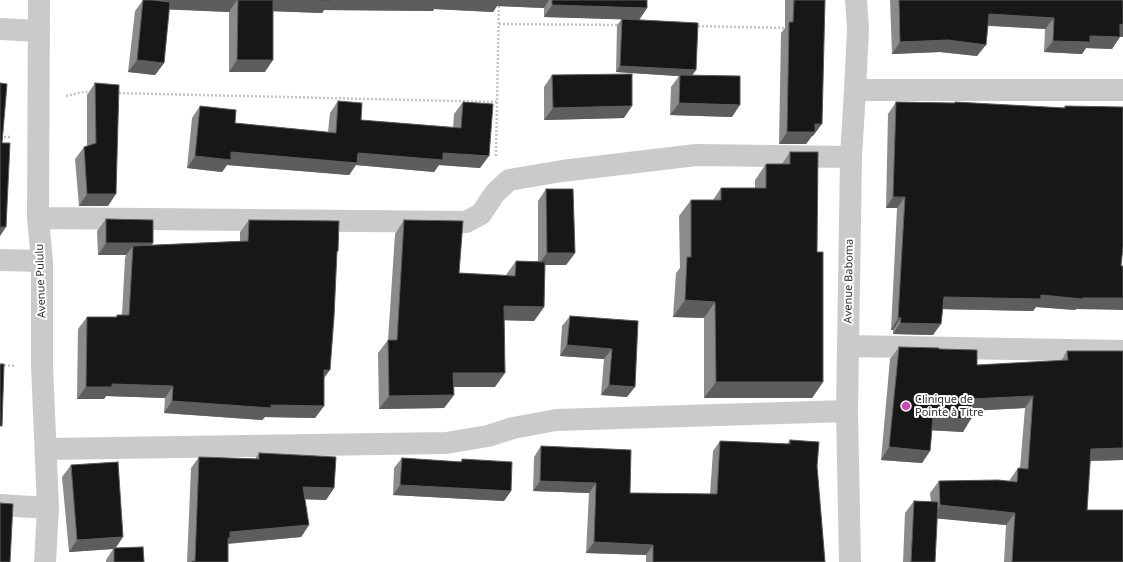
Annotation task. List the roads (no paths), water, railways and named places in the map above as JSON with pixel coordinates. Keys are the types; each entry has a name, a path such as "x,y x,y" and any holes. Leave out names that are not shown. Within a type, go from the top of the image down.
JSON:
{"street":[{"name":"Avenue Pululu","path":"39,0 38,218 42,261 42,366 48,508 45,562"},
{"name":"Avenue Baboma","path":"850,562 847,411 851,157 858,29 856,0"},
{"path":"0,29 39,31"},
{"path":"855,90 1123,90"},
{"path":"38,218 466,222 481,214 495,193 509,180 562,171 696,154 851,157"},
{"path":"0,260 42,261"},
{"path":"848,346 1123,351"},
{"path":"46,448 446,442 488,436 513,428 556,420 847,411"},
{"path":"0,505 48,508"}],"place":[{"name":"Clinique de Pointe à Titre","path":"906,406"}]}
